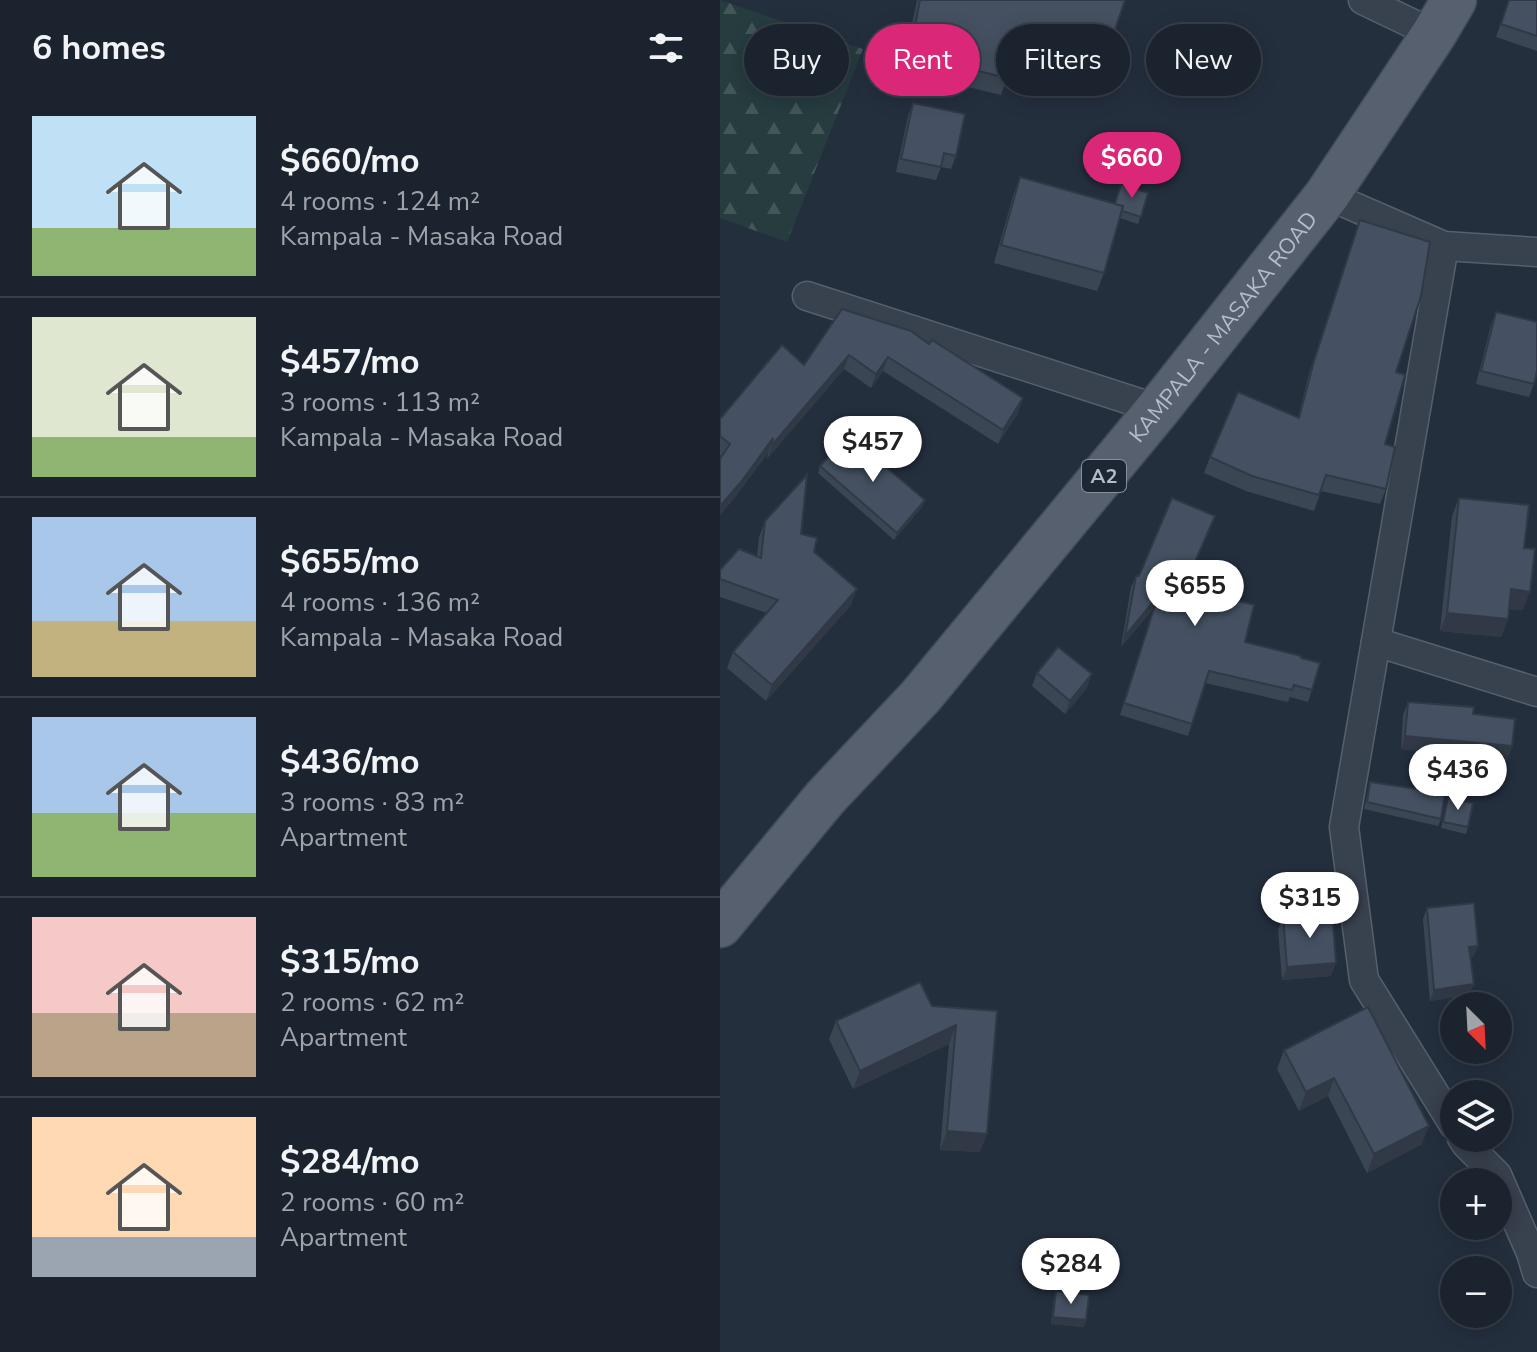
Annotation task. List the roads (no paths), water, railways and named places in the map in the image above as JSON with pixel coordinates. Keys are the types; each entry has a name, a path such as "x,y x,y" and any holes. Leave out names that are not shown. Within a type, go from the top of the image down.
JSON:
{"main road":[{"name":"KAMPALA - MASAKA ROAD","path":"720,925 825,798 921,696 1158,409 1327,195 1444,17"}],"street":[{"path":"1363,0 1444,17"},
{"path":"1327,195 1444,246 1537,252"},
{"path":"1440,1102 1364,980 1344,827 1444,246"},
{"path":"807,296 1158,409"},
{"path":"1376,642 1537,692"},
{"path":"1474,1152 1497,1175 1537,1273"}]}
